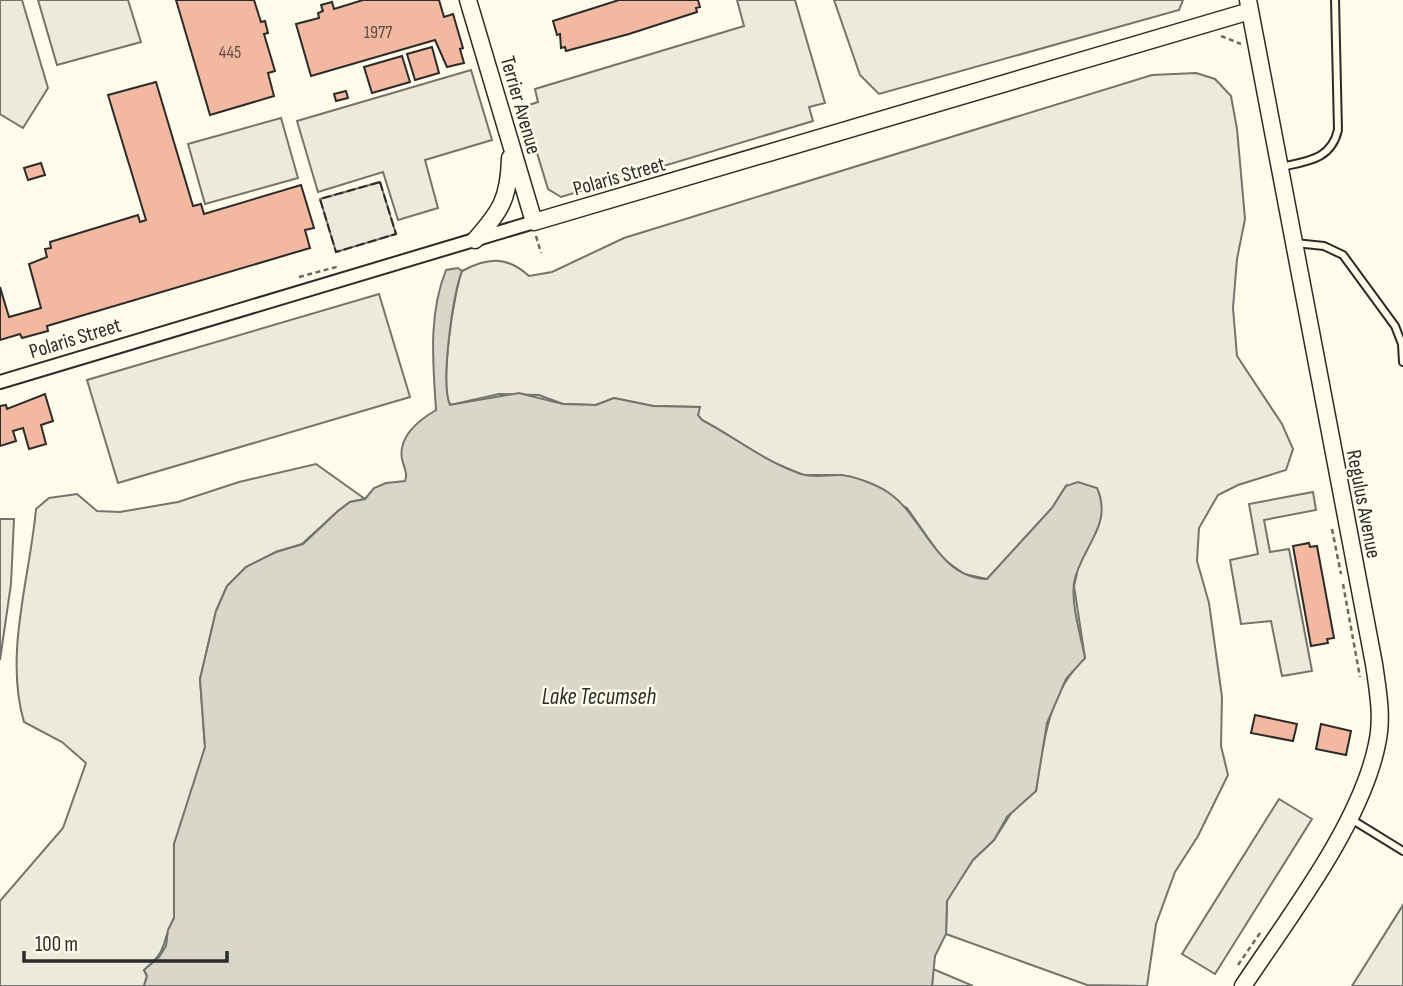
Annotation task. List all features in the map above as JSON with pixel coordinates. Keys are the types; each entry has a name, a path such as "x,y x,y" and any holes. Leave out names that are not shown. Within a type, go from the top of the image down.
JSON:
{"street":[{"name":"Terrier Avenue","path":"468,0 510,142 539,227"},
{"name":"Regulus Avenue","path":"1243,986 1310,884 1349,817 1374,759 1380,710 1249,6"},
{"name":"Polaris Street","path":"0,382 475,240 539,227 1249,6"},
{"path":"475,240 503,205 509,182 510,142"}],"lane":[{"path":"1279,168 1319,158 1331,149 1335,142 1338,130 1335,0"},
{"path":"1293,243 1324,246 1343,255 1395,326 1402,344 1403,362"},
{"path":"1349,817 1403,851"}],"path":[{"path":"1214,33 1241,44 1246,51"},
{"path":"539,227 536,234 541,253"},
{"path":"298,278 350,264"},
{"path":"1331,519 1334,550 1362,688"}],"shaded area":[{"path":"0,0 22,0 48,88 23,128 0,114"},
{"path":"38,0 128,0 141,42 57,65"},
{"path":"737,0 795,0 825,103 809,107 813,121 561,197 548,189 523,107 538,102 535,89 744,26"},
{"path":"834,0 1183,0 1179,10 879,94 860,75"},
{"path":"471,70 492,140 425,160 438,208 398,220 383,172 318,192 297,121"},
{"path":"1196,73 1215,79 1231,96 1237,129 1245,219 1237,259 1233,308 1237,356 1282,424 1293,449 1286,470 1238,485 1218,495 1199,528 1197,561 1209,603 1222,697 1221,746 1228,775 1198,836 1175,872 1156,924 1147,986 1087,985 946,934 947,901 954,887 973,860 994,840 1015,807 1036,791 1045,737 1055,703 1073,672 1085,658 1074,586 1077,573 1066,486 1052,508 987,579 964,574 942,558 907,508 842,475 803,475 765,459 702,420 698,415 699,407 653,406 614,398 596,405 563,404 539,395 499,394 450,405 446,378 449,339 462,271 480,263 505,262 529,276 552,272 624,238 1152,75"},
{"path":"281,118 298,178 205,204 188,144"},
{"path":"380,182 396,234 336,252 320,199"},
{"path":"379,294 410,397 118,483 87,380"},
{"path":"316,464 365,499 350,502 302,544 276,552 246,567 227,586 216,611 200,679 205,747 191,799 174,918 162,950 144,970 147,976 144,986 0,986 0,901 63,828 86,763 62,742 24,722 19,696 17,643 36,509 49,498 77,494 97,511 120,512 178,502 239,482"},
{"path":"1313,492 1316,510 1264,520 1270,552 1289,549 1312,671 1282,676 1271,621 1241,624 1230,560 1258,554 1249,504"},
{"path":"0,519 14,519 11,584 0,660"},
{"path":"1279,799 1312,819 1215,974 1182,954"},
{"path":"1403,905 1403,986 1352,986"},
{"path":"933,969 973,986 932,986"}],"water":[{"name":"Lake Tecumseh","path":"458,268 462,271 447,359 447,394 450,405 519,393 563,404 596,405 614,398 653,406 700,407 698,415 702,420 788,469 810,476 851,477 884,490 901,504 943,558 970,576 987,579 1052,508 1066,486 1078,482 1097,488 1101,502 1099,526 1077,570 1073,592 1085,658 1066,679 1047,723 1036,791 1007,817 994,840 973,860 947,901 946,934 935,956 932,986 144,986 147,976 144,970 159,957 166,946 168,930 174,918 174,844 205,747 200,679 216,611 227,586 246,567 276,552 303,544 338,511 350,502 365,499 374,488 386,483 405,481 403,443 417,424 436,410 433,339 436,304 446,270"}],"building":[{"path":"176,0 254,0 261,22 265,21 268,33 264,34 275,71 268,73 274,96 210,115"},
{"path":"363,0 439,0 444,17 453,14 463,48 460,49 464,63 447,67 435,40 311,76 296,24 319,18 318,13 323,11 321,5 332,2 334,9"},
{"path":"619,0 698,0 700,7 696,8 697,12 629,34 566,51 565,47 561,48 560,34 557,35 553,21"},
{"path":"432,47 439,73 415,80 407,54"},
{"path":"402,56 410,82 372,93 364,67"},
{"path":"156,82 193,206 201,204 204,214 301,185 314,228 305,230 310,248 47,326 48,331 22,338 20,334 0,340 0,287 9,317 41,308 29,264 47,257 45,249 51,248 50,242 138,215 140,222 146,220 108,95"},
{"path":"346,91 348,98 336,101 334,94"},
{"path":"41,163 45,175 28,180 24,168"},
{"path":"45,394 53,421 41,425 46,444 29,449 23,428 13,431 16,441 0,446 0,406 6,405 7,409"},
{"path":"1309,543 1310,547 1317,546 1334,638 1327,639 1328,643 1311,646 1293,546"},
{"path":"1255,715 1297,724 1293,741 1251,733"},
{"path":"1321,724 1351,731 1346,755 1316,749"}],"fence":[{"path":"380,182 396,234 336,252 320,199 380,182"}]}
